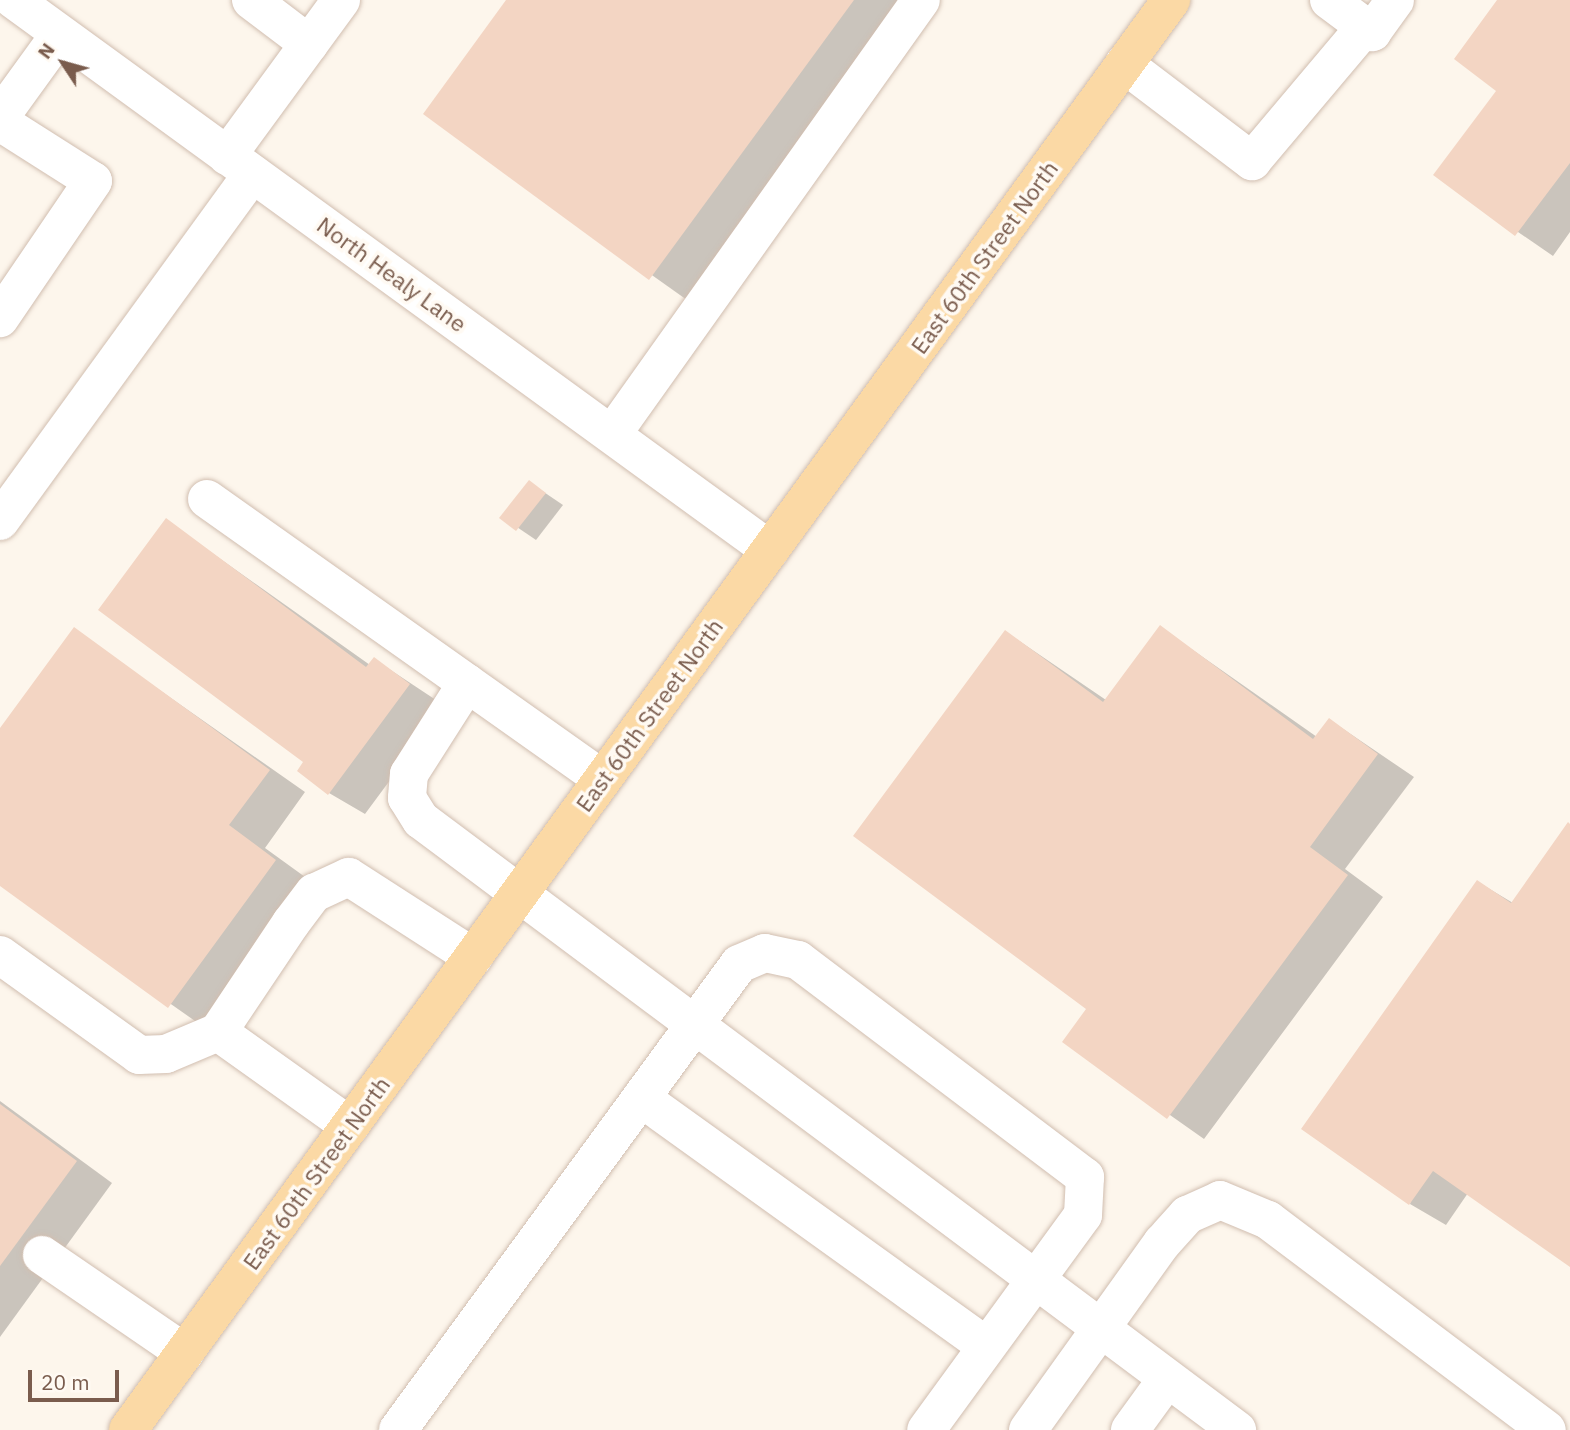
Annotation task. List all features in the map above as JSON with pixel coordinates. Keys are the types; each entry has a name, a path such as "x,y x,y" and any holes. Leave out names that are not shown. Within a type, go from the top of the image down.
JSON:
{"main road":[{"name":"East 60th Street North","path":"128,1430 1171,0"}],"street":[{"name":"North Healy Lane","path":"14,0 613,433 770,550"},
{"path":"250,0 309,44"},
{"path":"0,521 240,165 309,44 341,0"},
{"path":"613,433 921,0"},
{"path":"1329,0 1372,32 1395,0"},
{"path":"1124,64 1252,161 1365,27"},
{"path":"0,318 93,181 0,120 60,34"},
{"path":"206,499 602,779"},
{"path":"467,683 409,774 407,798 421,820 697,1022 1036,1283 1237,1430"},
{"path":"0,955 139,1055 166,1054 218,1032 291,923 331,881 349,877 366,883 473,957"},
{"path":"398,1430 739,964 765,953 797,960 1085,1177 1083,1215 1036,1283 986,1346 926,1430"},
{"path":"218,1032 350,1126"},
{"path":"641,1098 986,1346"},
{"path":"1028,1430 1178,1224 1220,1200 1268,1220 1547,1430"},
{"path":"42,1255 185,1353"},
{"path":"1130,1430 1167,1379"}],"building":[{"path":"506,0 854,0 649,280 423,114"},
{"path":"1497,0 1570,0 1570,163 1515,236 1433,175 1496,91 1454,59"},
{"path":"529,480 546,493 516,531 499,518"},
{"path":"166,518 366,667 374,657 410,684 328,795 297,771 303,762 98,610"},
{"path":"1160,625 1313,739 1329,718 1378,754 1310,847 1348,875 1167,1119 1062,1042 1086,1009 853,836 1005,630 1103,702"},
{"path":"74,627 270,770 229,825 276,860 168,1008 0,886 0,728"},
{"path":"1568,822 1570,1267 1433,1171 1409,1205 1301,1129 1477,880 1511,903"},
{"path":"0,1104 77,1161 0,1266"}]}
